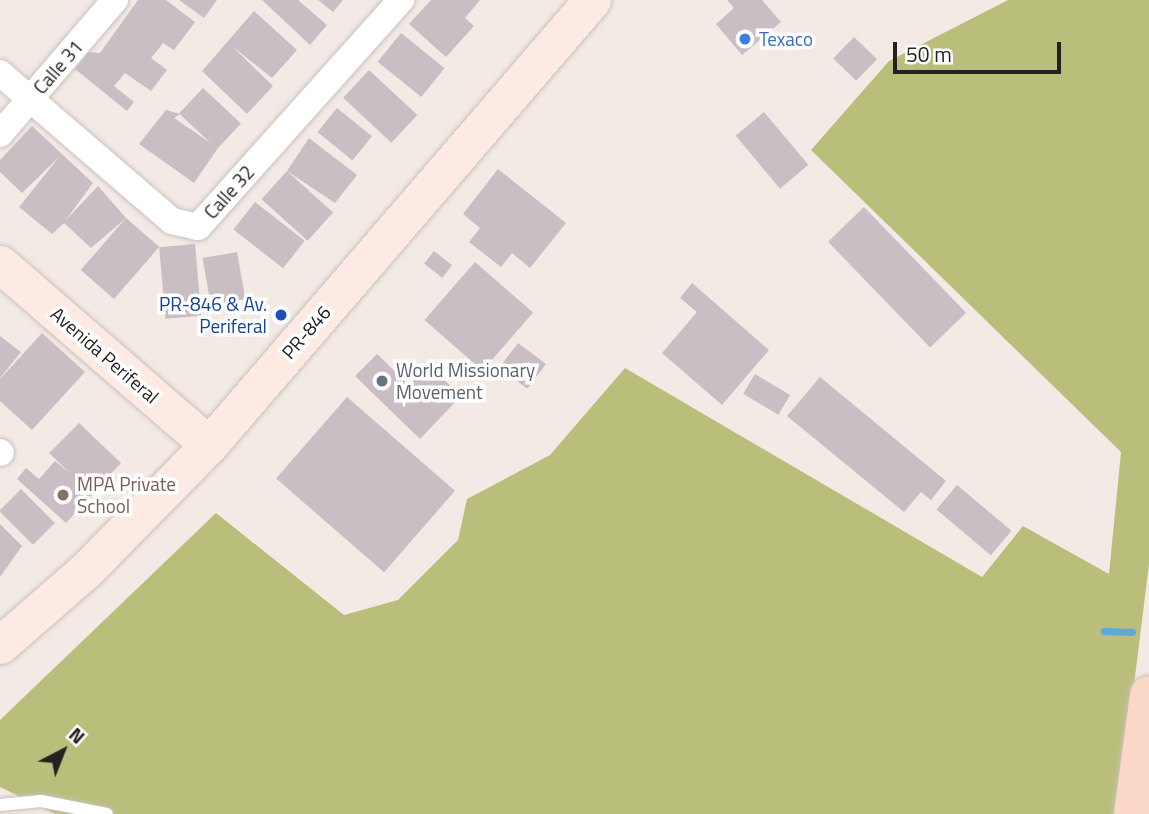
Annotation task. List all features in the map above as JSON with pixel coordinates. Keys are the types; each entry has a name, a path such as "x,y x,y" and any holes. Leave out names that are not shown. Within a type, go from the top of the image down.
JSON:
{"main road":[{"path":"1133,814 1149,695"}],"street":[{"name":"Calle 31","path":"0,135 115,0"},
{"name":"Calle 32","path":"0,74 172,221 198,227 401,0"},
{"name":"PR-846","path":"0,645 87,569 209,445 592,0"},
{"name":"Avenida Periferal","path":"0,264 209,445"}],"lane":[{"path":"0,805 107,814"}],"green space":[{"path":"1008,0 1149,0 1149,564 1118,814 55,814 0,787 0,720 216,513 344,615 398,600 458,540 467,499 550,455 625,368 982,577 1023,526 1109,574 1121,452 811,150 889,61"}],"building":[{"path":"138,0 166,0 195,22 174,50 163,43 151,58 167,70 151,91 125,73 114,86 134,102 127,111 75,69 88,52 100,53"},
{"path":"179,0 217,0 204,18"},
{"path":"262,0 298,0 327,25 310,45"},
{"path":"318,0 343,0 333,12"},
{"path":"431,0 480,0 465,18 474,26 446,57 409,24"},
{"name":"Texaco","path":"727,0 762,0 781,22 742,55 716,24 734,8"},
{"path":"254,11 297,50 272,78 232,46 273,86 247,114 202,71"},
{"path":"401,33 445,68 421,97 378,62"},
{"path":"854,37 877,59 856,81 833,59"},
{"path":"369,70 417,115 391,143 343,98"},
{"path":"203,88 241,123 217,149 179,114"},
{"path":"337,108 372,136 352,160 317,132"},
{"path":"166,110 180,114 174,118 218,148 194,183 139,144"},
{"path":"764,112 808,165 780,189 736,136"},
{"path":"32,126 93,183 65,221 98,186 126,218 91,248 64,223 52,234 19,207 60,156 22,193 0,172 0,160"},
{"path":"309,138 357,175 335,203 287,171"},
{"path":"498,169 566,223 530,268 512,253 501,267 469,242 480,228 463,214"},
{"path":"287,171 333,212 308,241 262,199"},
{"path":"255,202 305,241 283,268 233,230"},
{"path":"864,207 966,313 930,347 828,242"},
{"path":"126,218 159,247 114,299 81,270"},
{"path":"195,244 201,316 165,319 159,247"},
{"path":"434,251 452,265 442,278 424,264"},
{"path":"237,252 245,299 211,305 203,258"},
{"path":"475,262 533,313 483,371 424,320"},
{"path":"692,283 769,350 722,405 662,353 697,312 680,298"},
{"path":"42,333 85,372 32,430 0,401 0,379"},
{"path":"0,336 21,352 0,378"},
{"path":"518,343 546,364 527,389 499,368"},
{"path":"377,354 409,385 429,365 461,396 420,439 355,376"},
{"path":"755,374 790,395 778,415 743,394"},
{"path":"820,377 946,481 931,500 921,492 904,512 787,416"},
{"path":"347,397 455,491 384,572 276,479"},
{"path":"79,423 121,463 66,523 17,479 26,468 39,479 55,461 71,474 49,453"},
{"path":"957,485 1011,531 991,555 936,510"},
{"path":"21,489 55,523 33,545 0,512"},
{"path":"0,524 22,546 0,577"}],"waterway":[{"path":"1104,631 1132,632"}],"place":[{"name":"Texaco","path":"745,39"},
{"name":"PR-846 & Av. Periferal","path":"281,315"},
{"name":"World Missionary Movement","path":"382,381"},
{"name":"MPA Private School","path":"63,495"}]}
